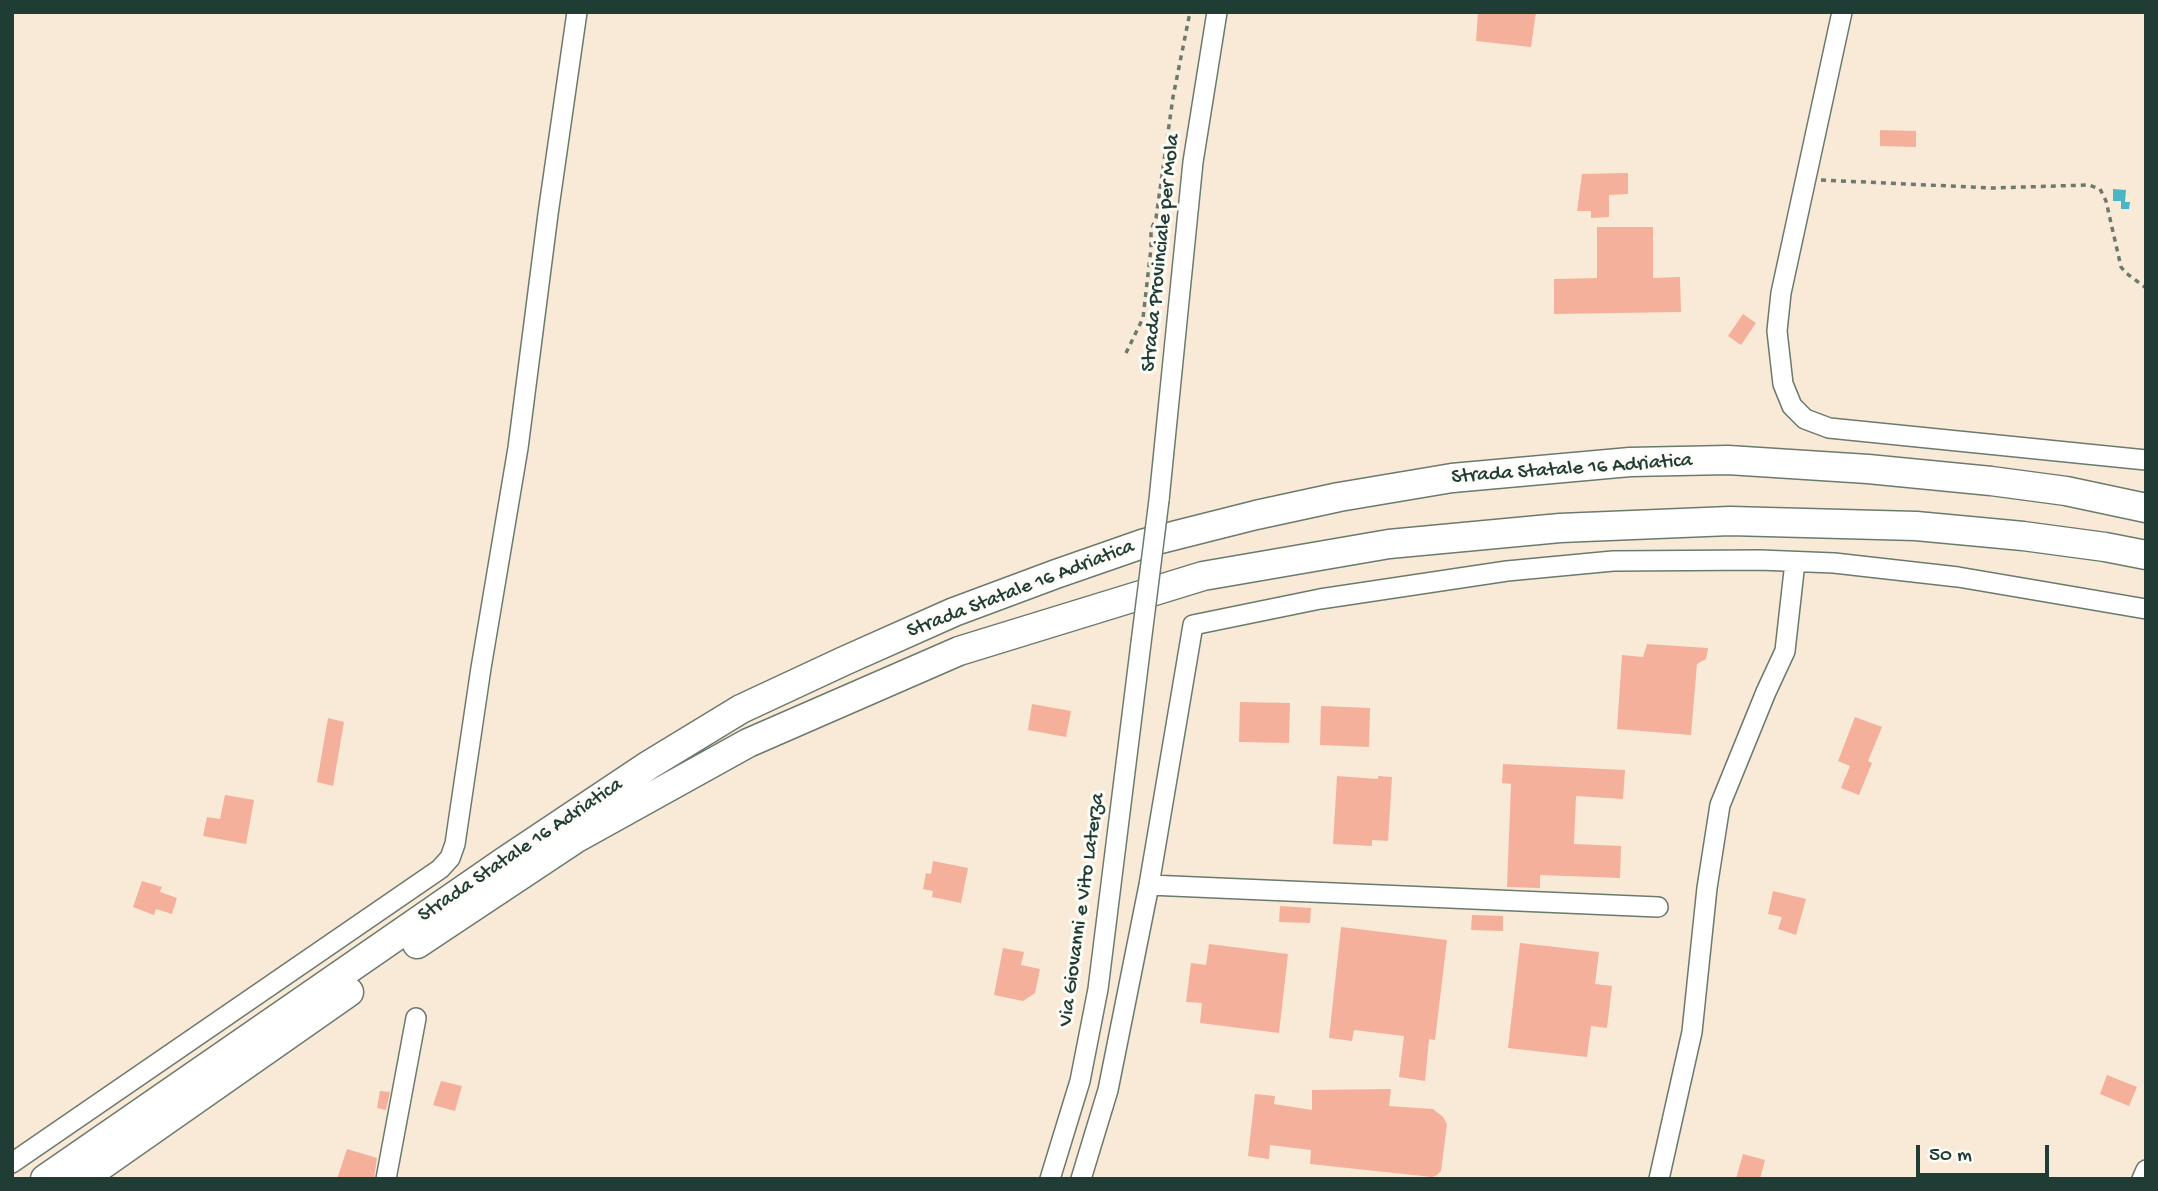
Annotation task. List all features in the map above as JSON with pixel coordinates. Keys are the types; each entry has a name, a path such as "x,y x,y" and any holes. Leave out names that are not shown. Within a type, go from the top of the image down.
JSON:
{"highway":[{"name":"Strada Statale 16 Adriatica","path":"45,1179 505,861 649,765 741,709 954,612 1145,543 1268,512 1440,480 1630,462 1728,460 1868,468 2066,491 2146,508"},
{"name":"Strada Statale 16 Adriatica","path":"82,1179 411,949 575,839 748,743 959,651 1190,580 1389,544 1560,528 1730,521 1916,526 2023,536 2146,555"}],"street":[{"path":"12,1163 440,869 450,858 455,844 518,448 577,12"},
{"name":"Strada Provinciale per Mola","path":"1141,643 1159,500 1193,162 1217,12"},
{"path":"1842,12 1781,293 1777,331 1783,384 1792,406 1805,419 1829,428 2146,460"},
{"path":"1081,1179 1108,1090 1149,885 1194,625 1320,599 1507,571 1614,561 1760,560 1834,563 1958,578 2146,609"},
{"path":"1659,1179 1692,1032 1707,888 1720,806 1786,650 1794,562"},
{"name":"Via Giovanni e Vito Laterza","path":"1050,1179 1080,1081 1098,989 1141,643"},
{"path":"1149,885 1658,907"},
{"path":"386,1179 416,1018"},
{"path":"2142,1179 2146,1170"}],"path":[{"path":"1126,353 1143,318 1151,230 1156,218 1173,97 1190,12"},
{"path":"1805,180 1992,188 2089,185 2100,190 2106,201 2121,267 2146,288"}],"water":[{"path":"2113,189 2126,190 2125,202 2130,202 2129,209 2121,209 2121,201 2113,201"}],"building":[{"path":"1478,12 1536,12 1531,47 1476,41"},
{"path":"1880,130 1916,131 1916,147 1880,146"},
{"path":"1628,173 1628,194 1609,195 1609,217 1591,218 1591,211 1577,211 1582,174"},
{"path":"1597,227 1653,227 1653,278 1680,277 1681,312 1554,314 1554,279 1597,278"},
{"path":"1743,314 1756,323 1741,345 1728,336"},
{"path":"1647,644 1708,648 1706,659 1697,664 1691,735 1617,729 1622,655 1643,657"},
{"path":"1240,702 1290,703 1289,743 1239,742"},
{"path":"1032,704 1071,711 1066,737 1028,730"},
{"path":"1321,706 1370,708 1369,747 1320,745"},
{"path":"1855,717 1882,727 1868,761 1872,763 1859,795 1841,788 1850,766 1838,761"},
{"path":"328,718 344,722 333,786 317,782"},
{"path":"1503,764 1625,770 1623,799 1576,796 1574,844 1621,846 1620,878 1540,875 1540,888 1507,887 1511,784 1502,783"},
{"path":"1337,776 1378,779 1378,776 1392,777 1388,841 1372,840 1372,846 1333,844"},
{"path":"225,795 254,800 246,844 203,836 207,817 220,819"},
{"path":"933,861 968,868 961,903 932,897 933,891 923,889 926,873 931,874"},
{"path":"142,881 162,887 160,892 177,898 172,914 156,909 154,915 133,907"},
{"path":"1773,891 1806,899 1796,935 1778,929 1782,917 1768,914"},
{"path":"1280,906 1311,908 1310,923 1279,922"},
{"path":"1472,915 1503,916 1503,931 1471,930"},
{"path":"1341,927 1447,940 1435,1040 1429,1039 1425,1081 1399,1077 1404,1036 1354,1030 1352,1041 1329,1038"},
{"path":"1520,943 1599,952 1595,984 1612,986 1607,1028 1591,1026 1587,1057 1508,1048"},
{"path":"1209,944 1288,954 1279,1033 1200,1023 1202,1003 1186,1002 1191,963 1206,965"},
{"path":"1003,948 1024,952 1021,965 1040,969 1035,993 1023,1001 994,995"},
{"path":"2107,1075 2137,1087 2129,1106 2100,1094"},
{"path":"441,1081 462,1086 455,1111 433,1105"},
{"path":"1391,1089 1389,1106 1433,1109 1447,1124 1441,1171 1437,1175 1432,1177 1310,1164 1311,1150 1270,1145 1269,1159 1248,1156 1255,1094 1275,1096 1274,1104 1312,1110 1312,1090"},
{"path":"380,1091 390,1092 386,1110 377,1108"},
{"path":"347,1149 377,1158 374,1179 337,1179"},
{"path":"1743,1154 1765,1160 1760,1179 1736,1179"}]}
